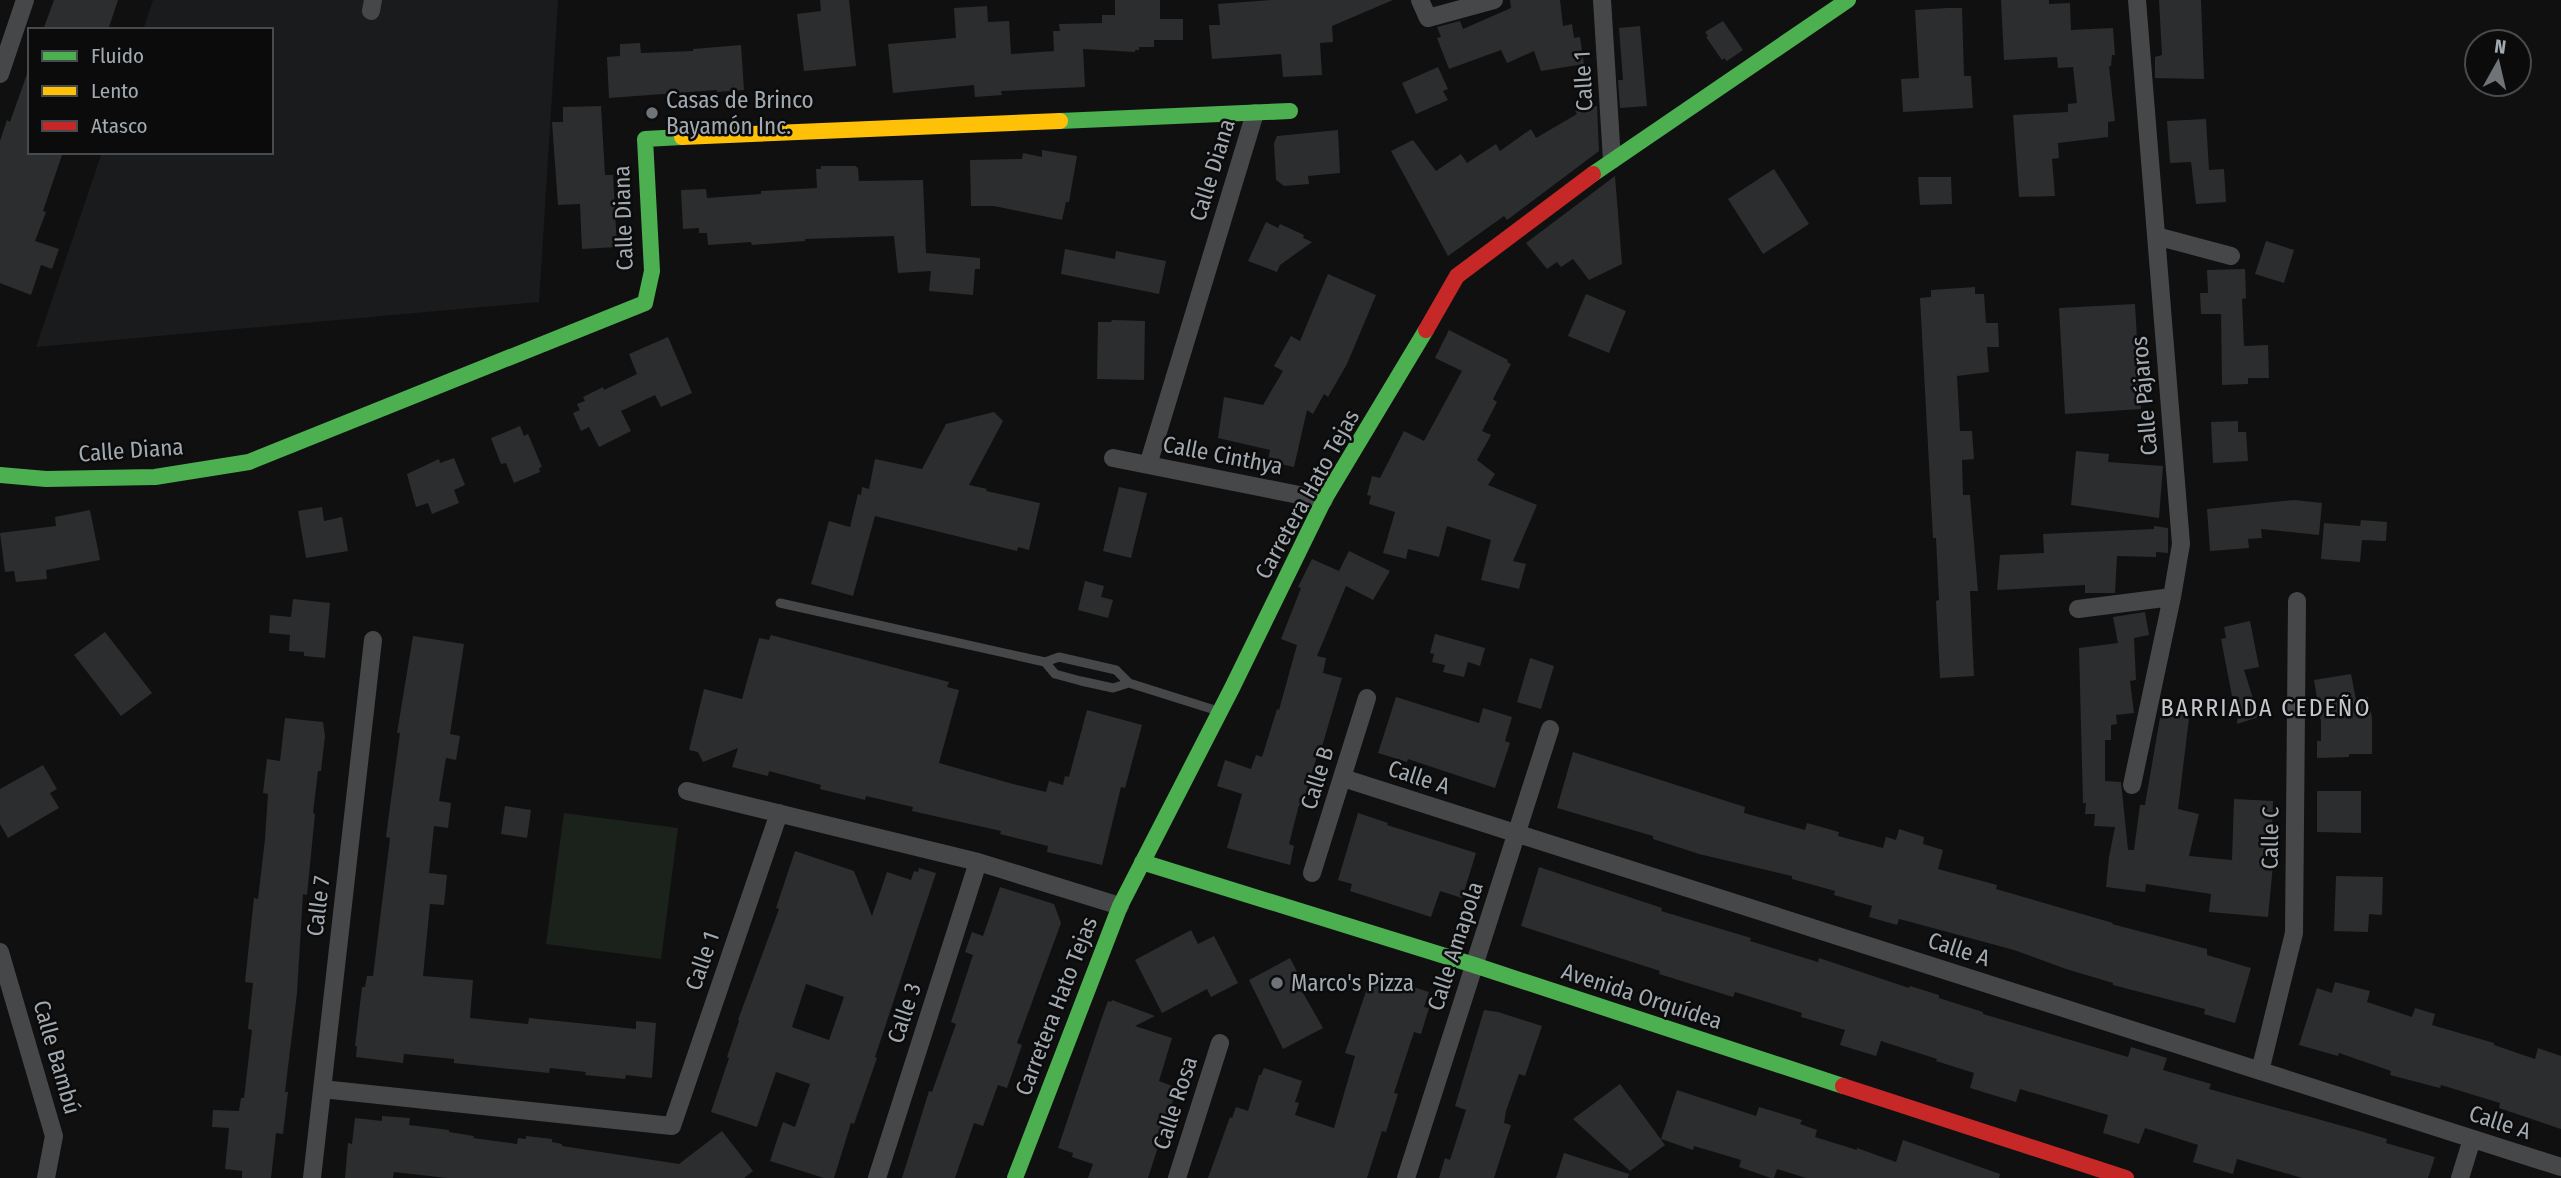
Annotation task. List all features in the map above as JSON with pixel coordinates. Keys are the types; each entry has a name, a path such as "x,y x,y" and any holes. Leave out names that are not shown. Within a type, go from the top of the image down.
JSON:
{"street":[{"path":"0,74 25,0"},
{"path":"1420,0 1428,18 1494,0"},
{"name":"Calle 1","path":"1602,0 1612,160"},
{"name":"Carretera Hato Tejas","path":"1015,1178 1119,906 1220,711 1324,500 1457,276 1612,160 1848,0"},
{"name":"Calle Pájaros","path":"2132,785 2181,544 2137,0"},
{"path":"1255,113 1290,111"},
{"name":"Calle Diana","path":"0,475 46,479 155,477 249,461 645,303 652,271 645,139 1255,113 1149,465"},
{"path":"2156,236 2231,256"},
{"name":"Calle Cinthya","path":"1113,458 1324,500"},
{"path":"2078,609 2172,597"},
{"name":"Calle C","path":"2260,1071 2294,933 2297,601"},
{"name":"Calle 7","path":"312,1178 373,640"},
{"name":"Calle B","path":"1312,873 1367,698"},
{"name":"Calle Amapola","path":"1406,1178 1550,729"},
{"name":"Calle A","path":"1343,778 2561,1167"},
{"path":"687,791 978,862 1119,906"},
{"name":"Calle 1","path":"322,1089 672,1126 779,813"},
{"name":"Calle 3","path":"877,1178 978,862"},
{"name":"Avenida Orquídea","path":"1142,862 1474,965 2126,1178"},
{"name":"Calle Bambú","path":"0,951 54,1136 46,1178"},
{"name":"Calle Rosa","path":"1177,1178 1220,1042"},
{"path":"2460,1178 2472,1139"}],"lane":[{"path":"780,603 1045,662 1059,657 1116,670 1129,682 1220,711"},
{"path":"1045,662 1055,674 1081,681 1113,688 1129,682"}],"shaded area":[{"path":"153,0 558,0 539,302 36,347 101,154 273,154 273,28 144,28"},
{"path":"564,813 678,828 661,959 546,944"}],"building":[{"path":"54,0 118,0 109,28 44,28"},
{"path":"820,0 849,0 856,66 804,71 797,14 821,11"},
{"path":"1115,0 1160,0 1160,19 1183,19 1183,40 1154,40 1154,47 1139,47 1135,52 1083,49 1085,87 1001,91 1002,95 975,97 974,85 893,93 888,44 956,38 954,8 987,6 988,22 1009,21 1011,54 1054,51 1053,31 1060,31 1059,24 1102,23 1102,15 1115,15"},
{"path":"1271,0 1393,0 1332,26 1333,42 1320,43 1322,75 1283,77 1281,54 1212,59 1209,25 1220,25 1218,4"},
{"path":"1510,0 1560,0 1563,26 1572,24 1574,38 1580,37 1584,64 1541,71 1534,51 1507,63 1501,50 1449,69 1437,38 1441,37 1437,27 1460,21 1463,29 1511,8"},
{"path":"2001,0 2070,3 2071,30 2113,28 2115,55 2112,55 2109,66 2115,121 2108,122 2108,137 2058,143 2059,158 2052,159 2055,196 2019,197 2013,115 2068,112 2068,104 2077,103 2073,67 2058,68 2057,57 2004,60"},
{"path":"2159,0 2201,0 2204,79 2155,78 2155,57 2162,55"},
{"path":"1962,8 1964,76 1971,76 1973,108 1903,112 1901,79 1919,78 1915,10"},
{"path":"1723,21 1743,50 1727,61 1724,58 1722,60 1705,32"},
{"path":"1640,26 1647,106 1620,108 1618,80 1623,80 1619,28"},
{"path":"640,43 641,53 693,51 741,45 744,90 609,98 607,57 620,56 620,44"},
{"path":"1438,67 1448,89 1443,91 1448,100 1416,114 1402,83"},
{"path":"28,74 28,154 62,154 35,241 59,249 52,269 41,265 31,295 0,283 0,141 7,120 10,122"},
{"path":"601,106 605,175 613,175 617,247 582,249 580,204 558,205 552,122 563,122 563,107"},
{"path":"1597,106 1599,151 1507,220 1504,216 1448,256 1391,151 1413,140 1436,171 1461,154 1467,163 1496,144 1500,151 1531,129 1536,138 1577,114 1575,111"},
{"path":"2206,119 2209,170 2224,169 2226,202 2196,204 2191,162 2170,163 2167,121"},
{"path":"1338,130 1340,173 1308,176 1309,184 1284,186 1276,180 1274,143 1277,136"},
{"path":"1042,150 1077,156 1069,202 1066,202 1062,220 994,206 971,206 970,160 1022,159 1023,153 1042,157"},
{"path":"821,166 855,166 858,168 859,181 923,180 926,253 980,258 980,269 975,269 973,295 929,291 931,271 898,273 894,236 805,239 752,245 751,242 708,245 707,233 699,233 699,228 683,229 681,190 706,189 707,198 817,188 816,169 821,169"},
{"path":"1774,169 1809,224 1763,254 1728,199"},
{"path":"1615,176 1622,264 1589,280 1573,259 1561,267 1557,262 1547,269 1526,243"},
{"path":"1918,177 1951,177 1952,204 1920,205"},
{"path":"1266,222 1278,228 1280,224 1304,235 1303,238 1312,242 1280,265 1277,272 1248,261"},
{"path":"2266,241 2294,250 2284,283 2255,274"},
{"path":"1065,249 1115,259 1116,251 1166,261 1159,294 1061,274"},
{"path":"2245,269 2246,298 2242,299 2244,346 2268,345 2269,378 2248,378 2248,384 2222,385 2221,314 2201,314 2200,293 2208,293 2207,270"},
{"path":"1328,274 1376,295 1347,364 1328,397 1324,394 1313,414 1307,410 1294,467 1268,461 1270,450 1218,438 1224,397 1263,405 1283,371 1274,366 1291,336 1300,341"},
{"path":"1975,287 1975,294 1984,294 1986,323 1998,323 1999,347 1987,347 1989,372 1957,376 1960,431 1972,431 1974,459 1962,460 1963,495 1970,495 1978,591 1970,591 1974,676 1940,678 1936,538 1933,538 1920,298 1931,297 1931,290"},
{"path":"1586,294 1626,311 1609,353 1568,336"},
{"path":"2135,304 2141,409 2065,414 2059,308"},
{"path":"1145,321 1144,380 1097,379 1098,322"},
{"path":"1449,330 1511,364 1493,399 1497,402 1482,431 1491,435 1477,460 1495,474 1488,485 1537,505 1513,561 1526,564 1519,589 1481,580 1491,540 1447,526 1439,557 1408,549 1406,559 1383,553 1395,512 1369,504 1371,496 1367,495 1372,476 1380,478 1404,431 1424,441 1462,371 1435,358"},
{"path":"668,337 692,393 661,407 655,395 621,411 631,431 599,447 589,427 581,431 573,413 580,410 577,404 585,401 583,397 603,387 604,390 637,374 629,354"},
{"path":"994,412 1003,421 969,485 1040,503 1029,550 1018,547 1017,551 875,516 853,596 811,584 829,521 850,527 858,494 861,495 862,487 869,489 875,459 922,469 946,424"},
{"path":"2238,421 2238,432 2246,432 2248,461 2213,463 2211,422"},
{"path":"520,426 524,436 528,434 542,467 539,468 540,472 514,483 506,463 501,464 491,438"},
{"path":"2076,451 2109,454 2108,462 2163,466 2159,518 2071,505"},
{"path":"454,458 465,485 454,490 459,503 432,514 428,503 416,507 407,474 439,459 440,463"},
{"path":"1119,487 1147,493 1131,558 1103,551"},
{"path":"2294,500 2322,503 2319,535 2261,529 2262,538 2248,539 2249,548 2210,551 2207,509"},
{"path":"322,507 324,521 342,517 348,551 306,558 298,511"},
{"path":"90,510 100,560 46,570 47,579 16,582 14,571 5,572 0,533 56,526 55,517"},
{"path":"2361,520 2387,522 2386,541 2362,540 2360,562 2321,559 2324,523 2360,526"},
{"path":"2154,526 2168,528 2168,553 2156,552 2156,557 2117,556 2115,593 2085,593 2085,585 1997,590 2000,555 2044,553 2043,534 2154,529"},
{"path":"1349,551 1390,571 1373,600 1346,586 1317,656 1326,658 1323,673 1342,678 1319,757 1317,756 1302,806 1299,805 1289,844 1294,846 1290,865 1227,848 1242,794 1217,786 1225,760 1251,769 1256,755 1262,757 1277,709 1279,710 1297,645 1281,639 1301,588 1298,587 1312,559 1339,571"},
{"path":"1085,581 1104,586 1101,597 1113,600 1108,618 1078,610"},
{"path":"293,599 330,603 325,658 289,651 290,635 269,633 270,615 291,617"},
{"path":"2145,612 2149,635 2134,638 2136,680 2130,681 2134,713 2116,715 2117,724 2111,725 2111,740 2105,740 2105,781 2121,782 2128,850 2134,850 2140,805 2145,805 2162,706 2190,710 2178,809 2199,814 2189,856 2232,860 2234,799 2273,801 2272,830 2269,830 2265,864 2273,865 2268,917 2209,912 2211,894 2146,884 2145,892 2106,887 2115,827 2094,826 2095,814 2085,814 2079,648 2118,643 2113,617"},
{"path":"2250,621 2259,667 2244,670 2259,717 2237,724 2239,697 2232,696 2221,639 2226,638 2224,627"},
{"path":"105,632 152,693 121,716 74,655"},
{"path":"1435,634 1485,648 1480,666 1468,662 1464,677 1443,672 1445,665 1432,662 1434,654 1430,653"},
{"path":"771,635 949,682 947,687 959,690 939,763 1013,784 1046,792 1049,781 1063,785 1065,776 1069,777 1087,710 1142,725 1125,788 1121,787 1102,865 1047,852 1048,846 1000,834 1001,831 912,811 913,807 866,796 865,800 820,789 821,785 769,771 768,776 732,767 738,748 703,762 698,752 689,750 704,689 742,699 759,638 769,640"},
{"path":"413,636 464,644 450,734 460,736 456,760 446,758 439,801 451,803 448,828 434,826 429,873 447,875 444,905 430,904 423,976 473,980 470,1018 528,1024 529,1018 636,1029 636,1021 656,1023 652,1078 626,1075 625,1079 550,1068 549,1073 454,1063 454,1059 404,1054 403,1063 356,1057 362,987 365,987 367,976 373,976 390,838 386,837 400,733 397,733"},
{"path":"1530,658 1554,666 1541,709 1517,702"},
{"path":"2351,674 2356,700 2368,697 2372,718 2372,754 2317,758 2321,722 2314,680"},
{"path":"1396,697 1479,723 1483,708 1512,717 1505,741 1510,743 1495,788 1408,759 1407,762 1378,753"},
{"path":"285,718 323,722 325,736 313,813 307,895 303,894 297,993 285,1092 288,1092 283,1134 276,1133 271,1178 242,1178 242,1171 225,1169 229,1128 212,1127 213,1110 239,1111 241,1098 244,1098 252,1030 248,1029 253,983 245,982 254,898 258,899 265,839 268,794 263,793 267,759 280,761"},
{"path":"1573,752 1745,807 1744,813 1805,830 1807,823 1839,832 1838,836 1883,848 1886,837 1896,840 1899,829 1924,837 1923,844 1943,850 1938,869 1997,885 1996,889 2112,924 2207,949 2207,955 2251,968 2235,1023 2204,1014 2205,1009 2113,985 2014,950 1899,919 1897,925 1869,917 1872,906 1834,895 1835,891 1792,879 1792,876 1699,854 1653,839 1653,836 1557,808"},
{"path":"43,765 57,789 50,793 59,808 8,838 0,824 0,789"},
{"path":"2317,791 2361,791 2361,833 2317,832"},
{"path":"505,806 531,810 527,838 501,834"},
{"path":"1358,813 1476,853 1462,898 1440,891 1431,917 1350,891 1352,884 1338,880"},
{"path":"795,851 854,871 872,916 887,872 911,880 914,871 918,872 919,868 936,873 875,1057 877,1058 854,1124 851,1123 834,1178 824,1178 770,1161 783,1122 795,1127 810,1084 776,1072 757,1127 711,1112 738,1020 779,909 776,908","holes":["806,984 844,997 829,1040 792,1027"]},
{"path":"1539,867 1662,908 1661,911 1751,938 1750,941 1818,962 1819,958 1909,988 1910,986 1939,995 1939,998 1983,1014 2128,1057 2131,1047 2167,1058 2163,1070 2211,1084 2209,1089 2387,1139 2386,1143 2435,1157 2428,1178 2302,1178 2237,1159 2233,1174 2193,1162 2198,1145 2145,1128 2139,1144 2103,1133 2108,1115 2020,1089 2016,1102 1970,1088 1974,1073 1881,1041 1876,1056 1840,1045 1845,1030 1801,1017 1802,1013 1735,992 1733,997 1521,926"},
{"path":"2336,876 2383,877 2382,915 2369,914 2368,932 2334,931"},
{"path":"1000,887 1054,904 1061,923 1017,1043 1022,1045 1007,1088 998,1085 983,1126 974,1123 955,1178 902,1178 929,1091 932,1092 956,1024 951,1022 973,955 965,952 972,932 983,936"},
{"path":"1191,930 1198,944 1214,936 1238,983 1211,997 1207,989 1162,1013 1135,960"},
{"path":"1290,958 1307,991 1303,993 1323,1028 1283,1049 1249,980"},
{"path":"1372,974 1429,992 1424,1007 1429,1008 1421,1034 1414,1032 1394,1093 1398,1094 1386,1132 1382,1131 1367,1178 1208,1178 1230,1117 1232,1118 1236,1107 1248,1111 1259,1075 1264,1068 1302,1081 1295,1102 1299,1103 1295,1115 1334,1128 1355,1056 1345,1053"},
{"path":"2335,982 2370,991 2367,1002 2412,1017 2415,1008 2435,1014 2432,1025 2494,1043 2535,1059 2538,1048 2561,1056 2561,1129 2499,1108 2500,1103 2441,1085 2440,1088 2390,1075 2391,1071 2339,1053 2338,1056 2299,1045 2317,988 2332,993"},
{"path":"1112,1000 1155,1016 1135,1026 1172,1038 1159,1081 1177,1088 1148,1178 1088,1178 1093,1164 1072,1157 1073,1153 1058,1148 1101,1020 1108,1001"},
{"path":"1484,1010 1542,1026 1525,1076 1519,1074 1506,1111 1504,1123 1511,1125 1494,1178 1439,1178 1445,1158 1450,1160 1466,1110 1455,1106"},
{"path":"1620,1084 1665,1145 1630,1171 1573,1119"},
{"path":"1677,1090 1756,1116 1759,1107 1802,1120 1800,1124 1817,1130 1815,1137 1896,1162 1903,1140 2000,1174 1999,1178 1806,1178 1777,1169 1774,1178 1771,1178 1739,1167 1741,1160 1694,1146 1693,1150 1661,1139"},
{"path":"382,1116 410,1118 409,1125 449,1130 474,1136 473,1138 517,1144 518,1138 526,1139 526,1136 552,1139 552,1142 562,1146 679,1164 722,1131 753,1171 744,1178 447,1178 394,1172 393,1178 345,1178 348,1143 352,1144 355,1118 382,1121"},
{"path":"1564,1153 1629,1174 1628,1178 1556,1178"}],"traffic: fast":[{"path":"1593,174 1848,0"},
{"path":"1060,121 1290,111"},
{"path":"0,475 46,479 155,477 249,462 645,303 652,271 645,139 682,137"},
{"path":"1015,1178 1120,906 1232,688 1324,500 1426,330"},
{"path":"1142,862 1474,965 1843,1086"}],"traffic: slow":[{"path":"682,137 1060,121"}],"traffic: jam":[{"path":"1426,330 1457,276 1593,174"},
{"path":"1843,1086 2126,1178"}],"place":[{"name":"Casas de Brinco Bayamón Inc.","path":"652,113"},
{"name":"Marco's Pizza","path":"1277,983"}],"district":[{"name":"BARRIADA CEDEÑO","path":"2266,708"}]}
